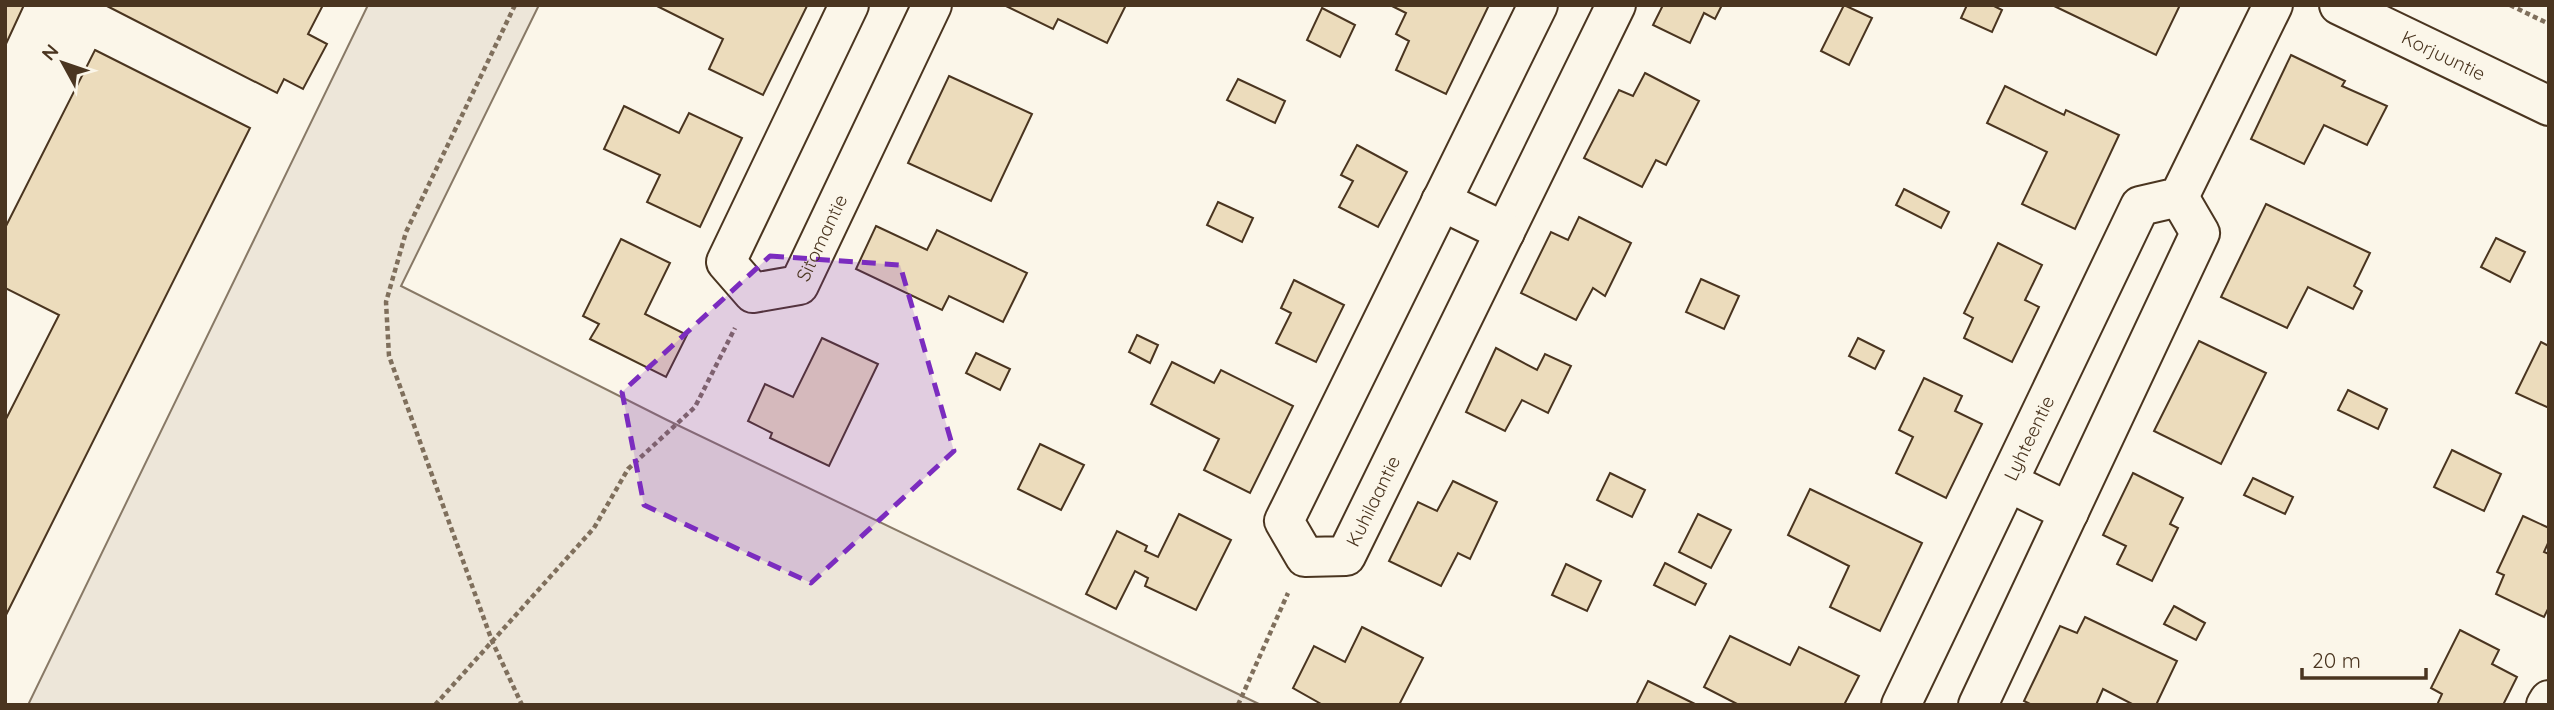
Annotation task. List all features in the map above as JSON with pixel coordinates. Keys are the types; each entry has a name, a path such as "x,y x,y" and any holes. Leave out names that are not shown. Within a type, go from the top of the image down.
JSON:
{"street":[{"path":"753,293 726,262 849,5"},
{"name":"Sitomantie","path":"753,293 799,285 932,5"},
{"path":"1304,557 1284,521 1538,5"},
{"name":"Kuhilaantie","path":"1304,557 1346,556 1616,5"},
{"path":"1978,705 2200,233 2179,197 2273,5"},
{"name":"Korjuuntie","path":"2339,5 2549,106"},
{"name":"Lyhteentie","path":"1901,705 2140,206 2179,197"},
{"path":"1441,201 1504,232"},
{"path":"2008,482 2069,513"}],"path":[{"path":"515,5 407,232 386,302 389,356 492,641 522,705"},
{"path":"2510,5 2549,24"},
{"path":"435,705 594,527 628,469 695,407 753,293"},
{"path":"1238,705 1304,557"}],"highlighted area":[{"path":"770,256 900,265 954,451 811,583 644,505 622,392"}],"shaded area":[{"path":"368,5 539,5 401,286 667,420 1261,705 28,705"}],"building":[{"path":"5,5 24,5 5,46"},
{"path":"105,5 323,5 308,34 327,44 303,89 284,79 277,93"},
{"path":"655,5 807,6 763,95 709,69 723,39"},
{"path":"1004,5 1126,5 1107,43 1058,19 1053,29"},
{"path":"1390,5 1489,5 1446,94 1396,70 1409,41 1396,34 1406,13"},
{"path":"1663,5 1722,5 1715,19 1704,13 1690,43 1653,25"},
{"path":"1844,5 1872,18 1849,65 1821,51"},
{"path":"1967,5 1992,5 2002,10 1992,32 1961,18"},
{"path":"2052,5 2180,5 2156,55"},
{"path":"1322,8 1355,25 1340,57 1307,40"},
{"path":"95,50 250,128 5,617 5,421 59,315 5,288 5,228"},
{"path":"2291,55 2345,81 2342,86 2387,106 2367,145 2324,125 2304,164 2251,139"},
{"path":"1645,73 1699,101 1666,165 1656,160 1642,187 1584,158 1619,90 1633,96"},
{"path":"949,76 1032,114 991,201 908,163"},
{"path":"1238,79 1285,101 1275,123 1227,100"},
{"path":"2005,86 2064,115 2066,110 2119,135 2075,229 2022,204 2047,152 1987,123"},
{"path":"624,106 679,133 689,113 742,138 700,227 647,202 660,175 604,149"},
{"path":"1357,145 1407,172 1378,227 1339,207 1353,181 1341,175"},
{"path":"1904,189 1949,212 1941,228 1896,205"},
{"path":"1218,202 1253,218 1242,242 1207,225"},
{"path":"2266,204 2370,253 2354,286 2362,291 2353,309 2308,287 2287,328 2221,297"},
{"path":"1579,217 1631,243 1605,296 1593,288 1576,320 1521,293 1551,232 1568,240"},
{"path":"876,226 927,250 937,230 1027,273 1003,322 949,296 942,310 856,269"},
{"path":"2496,238 2525,252 2510,282 2481,267"},
{"path":"621,239 670,263 645,314 687,335 666,377 590,339 599,324 583,316"},
{"path":"1998,243 2042,265 2025,300 2039,307 2012,362 1964,338 1973,318 1964,313"},
{"path":"1701,279 1739,296 1724,329 1686,312"},
{"path":"1294,280 1344,305 1316,362 1276,343 1291,313 1281,308"},
{"path":"1137,335 1158,345 1150,363 1129,352"},
{"path":"822,338 878,364 829,466 770,438 772,433 748,421 765,384 793,397"},
{"path":"1858,338 1884,351 1875,369 1849,356"},
{"path":"2199,341 2266,373 2221,464 2154,431"},
{"path":"2541,342 2549,346 2549,408 2516,393"},
{"path":"1496,348 1537,370 1545,354 1571,366 1548,413 1522,400 1505,431 1466,412"},
{"path":"976,353 1010,369 1000,390 966,373"},
{"path":"1172,362 1214,383 1221,370 1293,406 1250,493 1204,470 1219,439 1151,404"},
{"path":"1924,378 1962,396 1955,411 1982,424 1946,498 1896,473 1913,437 1899,430"},
{"path":"2348,390 2387,409 2378,429 2338,410"},
{"path":"1040,444 1084,465 1061,510 1018,489"},
{"path":"2452,450 2501,474 2484,511 2434,487"},
{"path":"1610,473 1645,490 1632,517 1597,500"},
{"path":"2133,473 2183,498 2170,524 2178,528 2152,581 2117,564 2126,546 2103,535"},
{"path":"2253,478 2293,497 2285,514 2244,495"},
{"path":"1453,481 1497,502 1470,559 1458,553 1441,586 1389,561 1418,502 1437,511"},
{"path":"1810,489 1922,543 1880,631 1830,607 1849,566 1788,535"},
{"path":"1179,514 1231,540 1196,610 1145,586 1148,578 1135,571 1116,609 1086,594 1117,531 1147,546 1145,551 1158,557"},
{"path":"1698,514 1731,530 1711,568 1679,552"},
{"path":"2523,516 2549,528 2549,541 2544,552 2549,554 2549,607 2544,617 2496,594 2504,575 2497,572"},
{"path":"1665,563 1706,584 1695,605 1654,585"},
{"path":"1566,564 1601,581 1587,611 1552,595"},
{"path":"2174,606 2205,623 2196,640 2164,624"},
{"path":"2085,617 2177,661 2156,705 2134,705 2103,689 2096,705 2032,705 2024,701 2060,626 2077,633"},
{"path":"1362,627 1423,658 1399,705 1323,705 1293,688 1314,646 1345,662"},
{"path":"2460,630 2499,650 2492,664 2517,677 2503,705 2437,705 2442,694 2431,688"},
{"path":"1730,636 1790,665 1799,647 1859,676 1844,705 1739,705 1704,687"},
{"path":"1648,681 1697,705 1636,705"}]}
